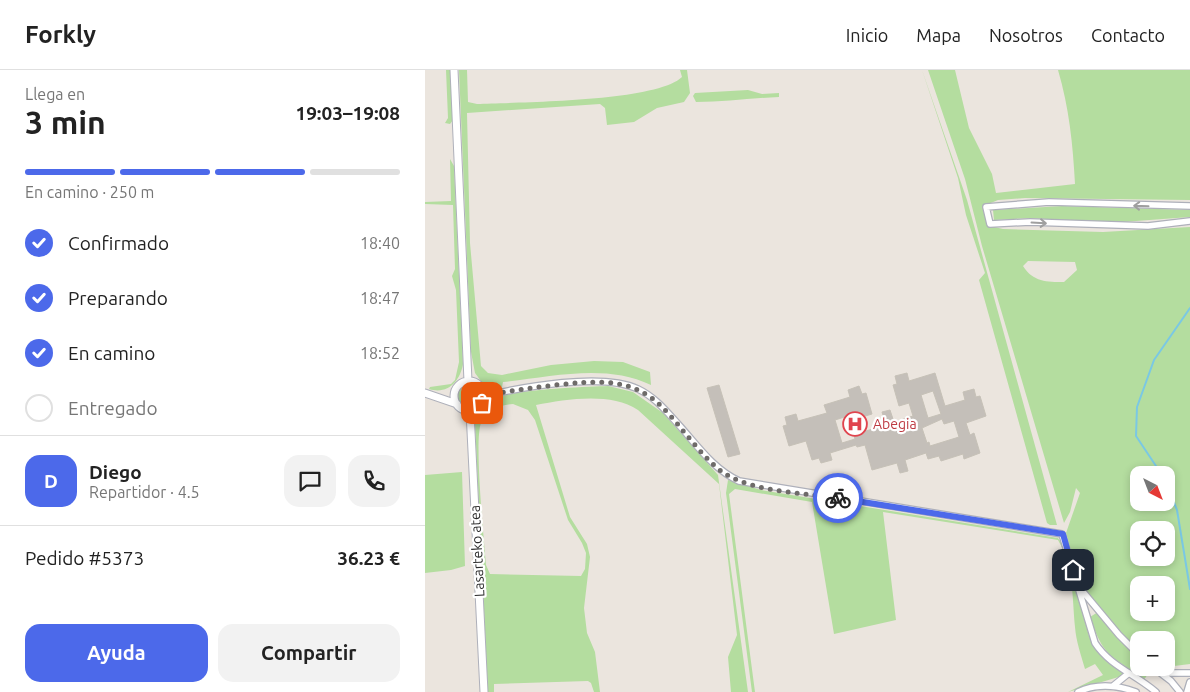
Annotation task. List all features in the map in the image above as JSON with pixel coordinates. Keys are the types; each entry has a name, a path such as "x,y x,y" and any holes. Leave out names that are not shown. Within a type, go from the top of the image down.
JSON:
{"street":[{"path":"454,70 468,381"},
{"path":"1190,206 1049,202 986,207 990,224 1030,222 1148,226 1190,221"},
{"path":"425,393 437,395 457,404 462,409 470,411 480,406 484,396 478,384 468,381 450,393 437,395"},
{"path":"484,396 509,391 595,381 612,381 631,386 657,402 714,465 739,481 1063,534 1095,643 1102,654 1156,692"},
{"path":"457,388 454,397 457,404"},
{"name":"Lasarteko atea","path":"470,411 484,692"},
{"path":"1077,586 1130,646"},
{"path":"1087,618 1091,612 1098,610"},
{"path":"1175,674 1190,673"},
{"path":"1113,686 1129,674"},
{"path":"1165,676 1181,692"},
{"path":"1187,692 1190,682"},
{"path":"1078,692 1093,687 1113,686 1136,692"}],"green space":[{"path":"446,70 450,70 453,120 450,124 445,123 448,118"},
{"path":"459,70 467,70 468,102 477,104 617,96 667,85 682,77 680,70 687,70 690,93 684,102 657,108 634,122 607,125 605,108 600,104 467,113 470,243 481,366 488,373 502,375 551,365 594,361 623,362 650,372 651,385 633,378 615,375 578,373 503,382 502,387 484,385 475,373 471,352"},
{"path":"922,70 967,200 1057,525 1047,523 979,280 985,273 966,215 958,178"},
{"path":"928,70 955,70 969,128 992,174 996,193 1075,184 1070,126 1058,70 1190,70 1190,200 1025,198 998,200 986,205 990,226 1003,229 1103,232 1190,227 1190,664 1175,666 1175,631 1130,631 1130,643 1117,631 1084,590 1076,570 1066,533 1080,493 1076,488 1070,512 1064,523 982,246 965,179","holes":["1028,261 1075,262 1077,270 1064,282 1041,280 1031,275 1023,266"]},
{"path":"748,90 762,94 779,93 779,97 696,102 693,96 695,93"},
{"path":"450,159 454,166 463,364 459,376 452,385 442,390 436,390 429,389 430,387 451,384 455,380 459,362 456,290 452,276 455,269 453,205 425,204 425,202 451,201"},
{"path":"1062,206 1190,210 1190,217 1109,223 1030,218 994,220 993,210"},
{"path":"465,384 473,384 480,391 480,399 473,406 465,406 458,399 458,391"},
{"path":"608,386 633,392 663,413 718,475 748,692 731,692 728,657 737,635 719,484 638,410 627,404 615,401 589,398 536,405 570,517 587,544 590,557 584,608 587,633 595,652 600,692 594,692 591,683 588,681 494,684 494,692 488,692 475,423 485,406 490,401 500,397 529,391","holes":["513,404 528,410 535,420 568,520 586,553 585,569 581,576 490,574 486,565 479,469 479,433 481,423 490,412 503,406"]},
{"path":"462,472 465,566 451,570 425,573 425,475"},
{"path":"728,480 761,490 1058,538 1065,548 1089,636 1103,658 1123,673 1122,676 1068,692 1103,675 1095,664 1085,669 1076,632 1070,572 1058,540 883,512 896,620 834,634 812,502 735,489 729,494 755,692 752,692 726,493"},
{"path":"1098,612 1130,647 1130,670 1105,649 1090,617"},
{"path":"1139,676 1147,676 1144,680"}],"building":[{"path":"907,373 909,381 935,373 945,406 965,400 963,392 974,389 976,397 980,396 986,416 966,423 970,435 974,433 980,453 964,459 963,454 941,461 939,456 928,459 926,453 905,460 908,471 900,473 897,463 872,470 865,445 857,447 856,445 830,453 832,460 821,463 819,458 812,460 806,441 789,446 783,426 787,425 785,417 796,414 798,421 827,413 824,405 850,397 848,390 859,386 862,394 866,393 872,414 862,417 866,431 886,425 882,412 890,410 894,422 913,416 909,403 899,406 893,385 897,384 895,376","holes":["933,391 941,414 928,418 921,395","854,414 857,425 851,426 855,439 842,443 835,420","942,419 944,424 954,421 959,437 930,446 929,442 927,443 922,428"]},
{"path":"719,385 740,454 728,457 707,388"}],"waterway":[{"path":"1156,466 1136,436 1137,407 1154,360 1190,308"},
{"path":"1175,505 1190,589"}],"way so far":[{"path":"482,403 484,396 509,391 595,381 623,383 640,390 657,402 714,465 731,478 747,484 838,498"}],"place":[{"name":"Abegia","path":"855,424"}],"route":[{"path":"838,498 1063,534 1073,570"}]}
